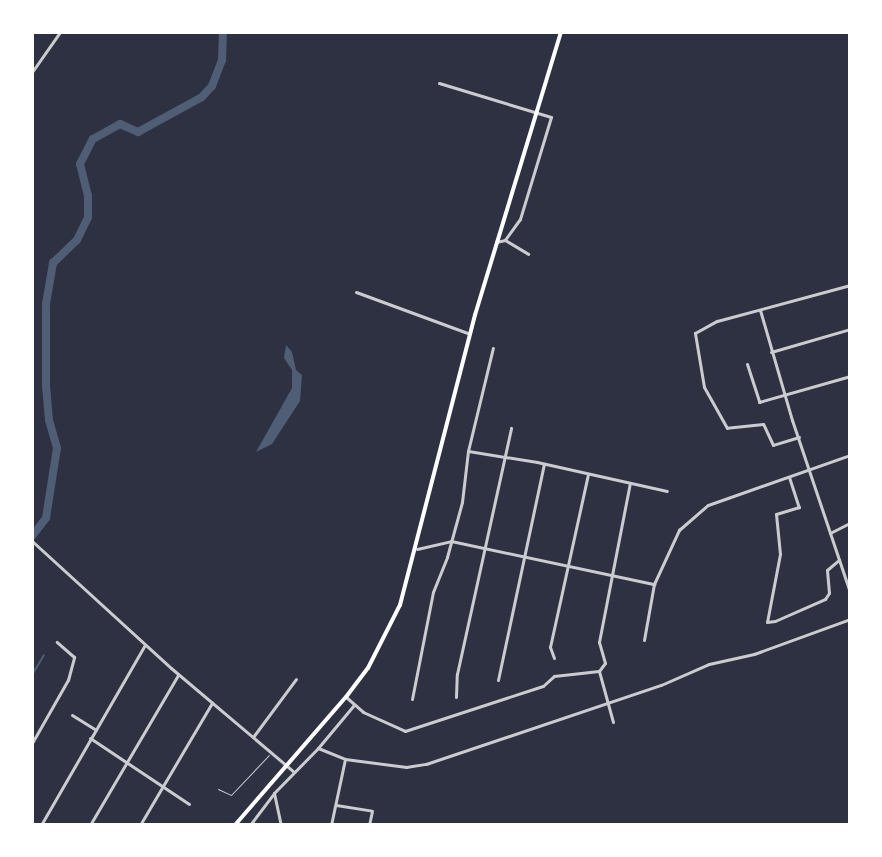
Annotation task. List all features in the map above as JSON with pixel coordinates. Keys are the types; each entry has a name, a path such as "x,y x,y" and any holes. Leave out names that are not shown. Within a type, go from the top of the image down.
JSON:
{"main road":[{"path":"235,825 346,697 387,633 417,549 470,334 561,32"}],"street":[{"path":"32,72 60,32"},
{"path":"439,83 551,117 520,219 505,240 496,242"},
{"path":"505,240 528,254"},
{"path":"799,437 773,445 763,424 727,428 704,387 696,344 698,329 850,285"},
{"path":"356,292 470,334"},
{"path":"760,310 850,592"},
{"path":"771,352 850,329"},
{"path":"412,699 433,592 462,502 468,451 493,348"},
{"path":"747,364 759,402 850,376"},
{"path":"456,697 484,547 511,428"},
{"path":"468,451 667,491"},
{"path":"644,640 654,584 679,530 700,510 718,499 850,455"},
{"path":"498,680 544,464"},
{"path":"554,658 550,647 588,474"},
{"path":"788,475 799,507 776,514 780,559 767,622 825,599 829,593 827,570 839,560"},
{"path":"346,697 363,712 405,731 543,686 554,676 599,671 605,663 599,642 630,483"},
{"path":"830,533 850,523"},
{"path":"32,541 178,675 293,772"},
{"path":"417,549 451,541 654,584"},
{"path":"843,570 850,567"},
{"path":"318,748 345,759 406,767 426,764 850,619"},
{"path":"32,743 68,680 74,657 57,642"},
{"path":"41,825 145,645"},
{"path":"599,671 613,722"},
{"path":"90,825 178,675"},
{"path":"253,738 296,679"},
{"path":"140,825 212,703"},
{"path":"250,825 274,793 354,705"},
{"path":"72,715 96,730"},
{"path":"90,738 189,804"},
{"path":"331,825 345,759"},
{"path":"274,793 281,825"},
{"path":"336,805 372,811 369,825"}],"lane":[{"path":"218,789 231,795 271,753"}],"water":[{"path":"286,345 292,352 296,370 302,375 300,401 272,444 256,452 292,388 292,370 284,358"}],"waterway":[{"path":"32,536 46,518 57,448 49,420 46,386 46,304 53,263 77,240 88,217 88,196 80,164 93,139 120,124 138,132 202,97 212,86 222,60 223,32"},
{"path":"32,675 44,655"}]}
